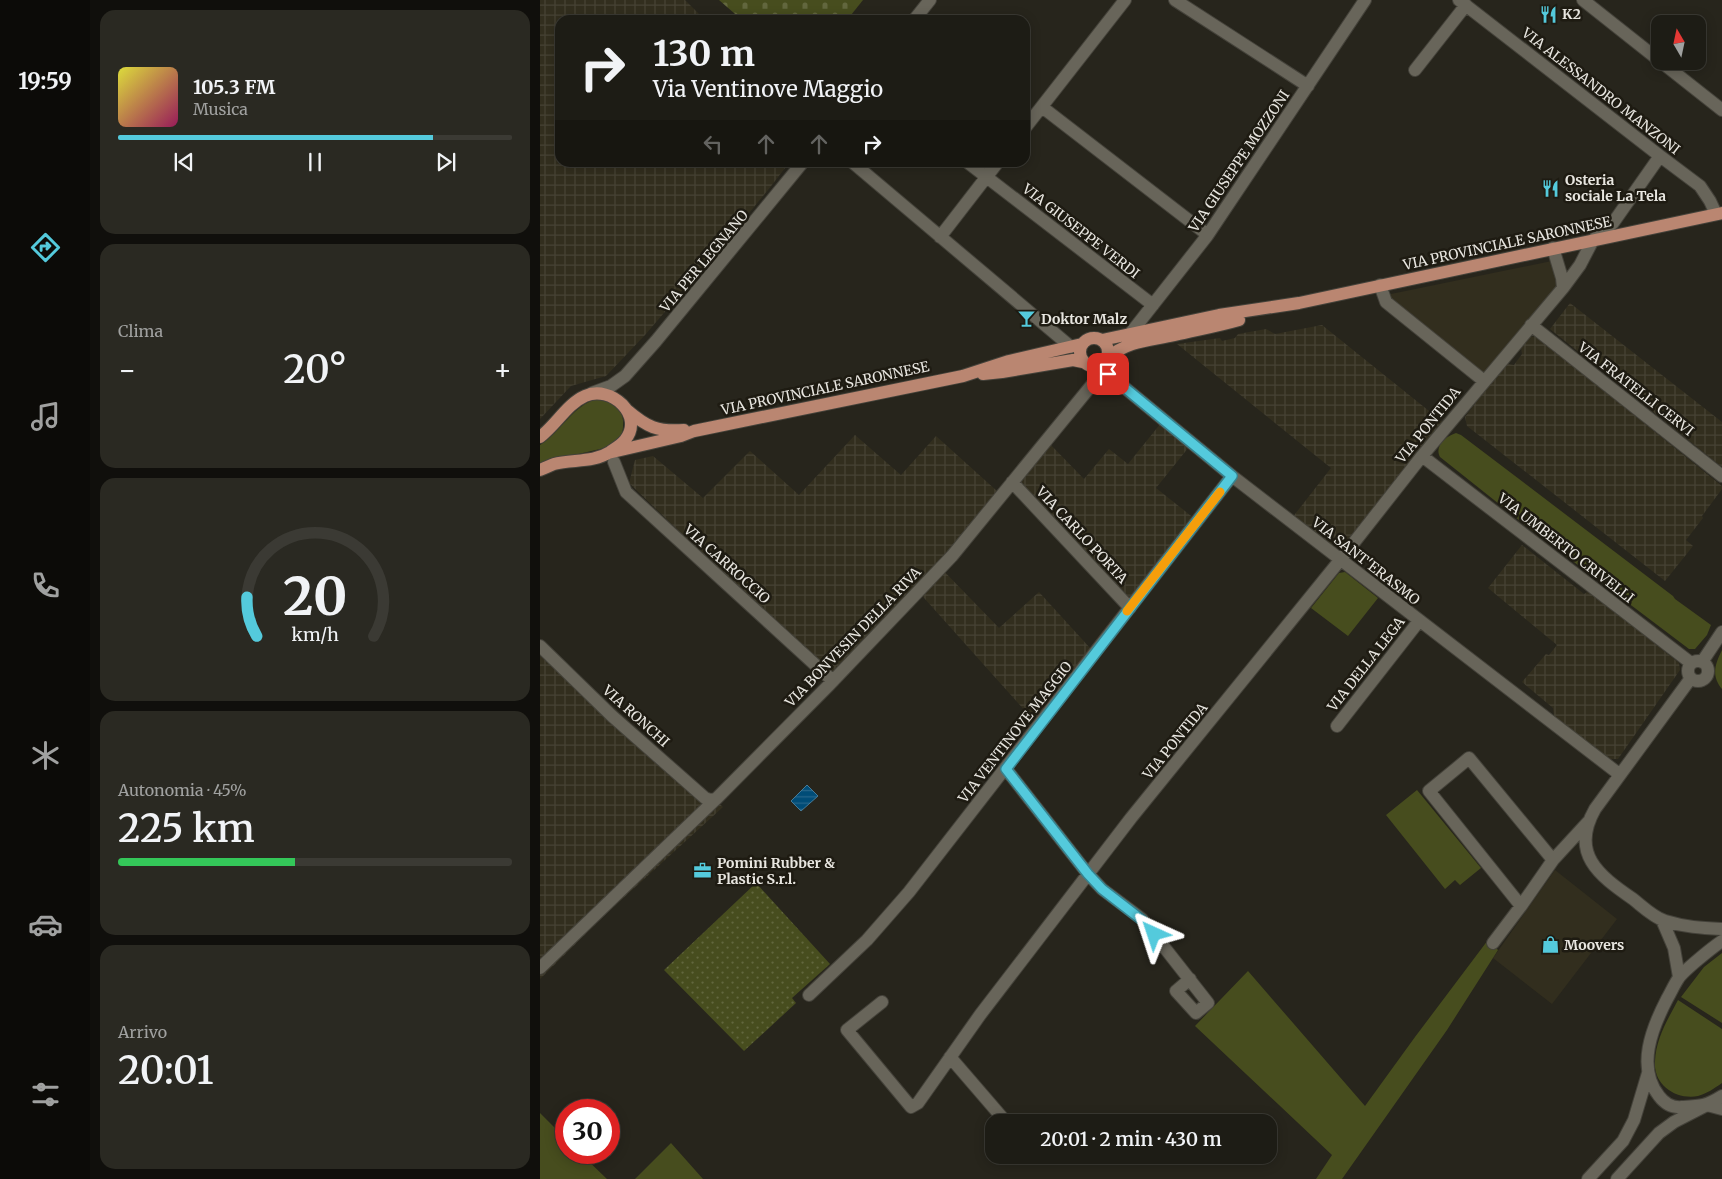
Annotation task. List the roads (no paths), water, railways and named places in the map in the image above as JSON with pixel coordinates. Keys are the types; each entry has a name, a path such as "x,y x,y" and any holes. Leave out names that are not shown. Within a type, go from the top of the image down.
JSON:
{"main road":[{"name":"VIA PROVINCIALE SARONNESE","path":"1102,340 1219,315 1299,302 1719,213"},
{"name":"VIA PROVINCIALE SARONNESE","path":"1101,363 1120,349 1137,342 1227,323 1299,302"},
{"path":"1093,338 1102,340 1107,346 1101,363 1087,364 1084,362 1077,346 1093,338"},
{"name":"VIA PROVINCIALE SARONNESE","path":"963,376 1008,361 1077,346"},
{"name":"VIA PROVINCIALE SARONNESE","path":"540,470 555,464 611,458 694,431 963,376 1002,372 1073,360 1084,362"},
{"name":"VIA PROVINCIALE SARONNESE","path":"592,393 609,395 649,426 669,431 694,431"},
{"path":"540,437 575,401 592,393"},
{"path":"611,458 629,432 630,424 624,406"}],"street":[{"path":"918,15 930,0"},
{"path":"1030,122 1125,0"},
{"path":"1175,0 1308,86"},
{"name":"VIA GIUSEPPE MOZZONI","path":"1130,334 1208,236 1365,0"},
{"path":"1583,0 1651,54"},
{"path":"1415,70 1463,3"},
{"name":"VIA ALESSANDRO MANZONI","path":"1463,3 1700,186 1719,213"},
{"path":"1671,70 1717,106"},
{"path":"1042,107 1208,236"},
{"path":"1593,240 1613,223 1660,156"},
{"name":"VIA PER LEGNANO","path":"592,393 611,386 625,376 799,167"},
{"path":"858,167 940,237 1077,346"},
{"name":"VIA GIUSEPPE VERDI","path":"973,167 1152,305"},
{"path":"940,237 994,167"},
{"name":"VIA PONTIDA","path":"882,1002 847,1030 911,1107 918,1103 986,1007 1137,811 1422,456 1563,288 1580,265 1593,240"},
{"path":"1553,248 1563,288"},
{"path":"1380,285 1386,302 1484,381"},
{"name":"VIA FRATELLI CERVI","path":"1531,325 1722,476"},
{"name":"VIA SANT'ERASMO","path":"1101,363 1108,374 1232,476 1341,559 1419,622 1619,774"},
{"name":"VIA BONVESIN DELLA RIVA","path":"540,968 716,799 833,681 952,556 1095,381 1101,363"},
{"name":"VIA PER LEGNANO","path":"624,406 618,393 625,376"},
{"name":"VIA UMBERTO CRIVELLI","path":"1422,456 1696,663"},
{"name":"VIA CARROCCIO","path":"611,458 626,492 833,681"},
{"name":"VIA VENTINOVE MAGGIO","path":"810,995 888,918 1006,769 1232,476"},
{"name":"VIA CARLO PORTA","path":"1012,482 1130,608"},
{"name":"VIA DELLA LEGA","path":"1337,726 1419,622"},
{"path":"1493,943 1553,860 1588,822 1619,774 1691,678 1699,680 1706,675 1706,666 1696,663 1722,632"},
{"name":"VIA RONCHI","path":"540,646 612,716 705,798 710,800 716,799"},
{"path":"1521,906 1429,792 1469,758 1553,860"},
{"path":"1006,769 1088,874 1102,889 1142,920 1190,979"},
{"path":"1588,822 1585,845 1590,861 1611,884 1662,920 1691,928 1722,929"},
{"path":"1662,920 1674,948 1677,980"},
{"path":"1588,1179 1623,1141 1634,1120 1648,1073 1649,1046 1652,1032 1656,1020 1677,980 1722,941"},
{"path":"950,1057 999,1114"},
{"path":"1648,1073 1653,1088 1662,1100 1671,1106 1708,1105 1722,1109"},
{"path":"1617,1179 1659,1133 1674,1122 1722,1096"}],"water":[{"path":"807,785 818,796 801,811 791,801"}],"place":[{"name":"K2","path":"1548,14"},
{"name":"Osteria sociale La Tela","path":"1551,188"},
{"name":"Doktor Malz","path":"1027,319"},
{"name":"Pomini Rubber & Plastic S.r.l.","path":"703,871"},
{"name":"Moovers","path":"1550,945"}]}
